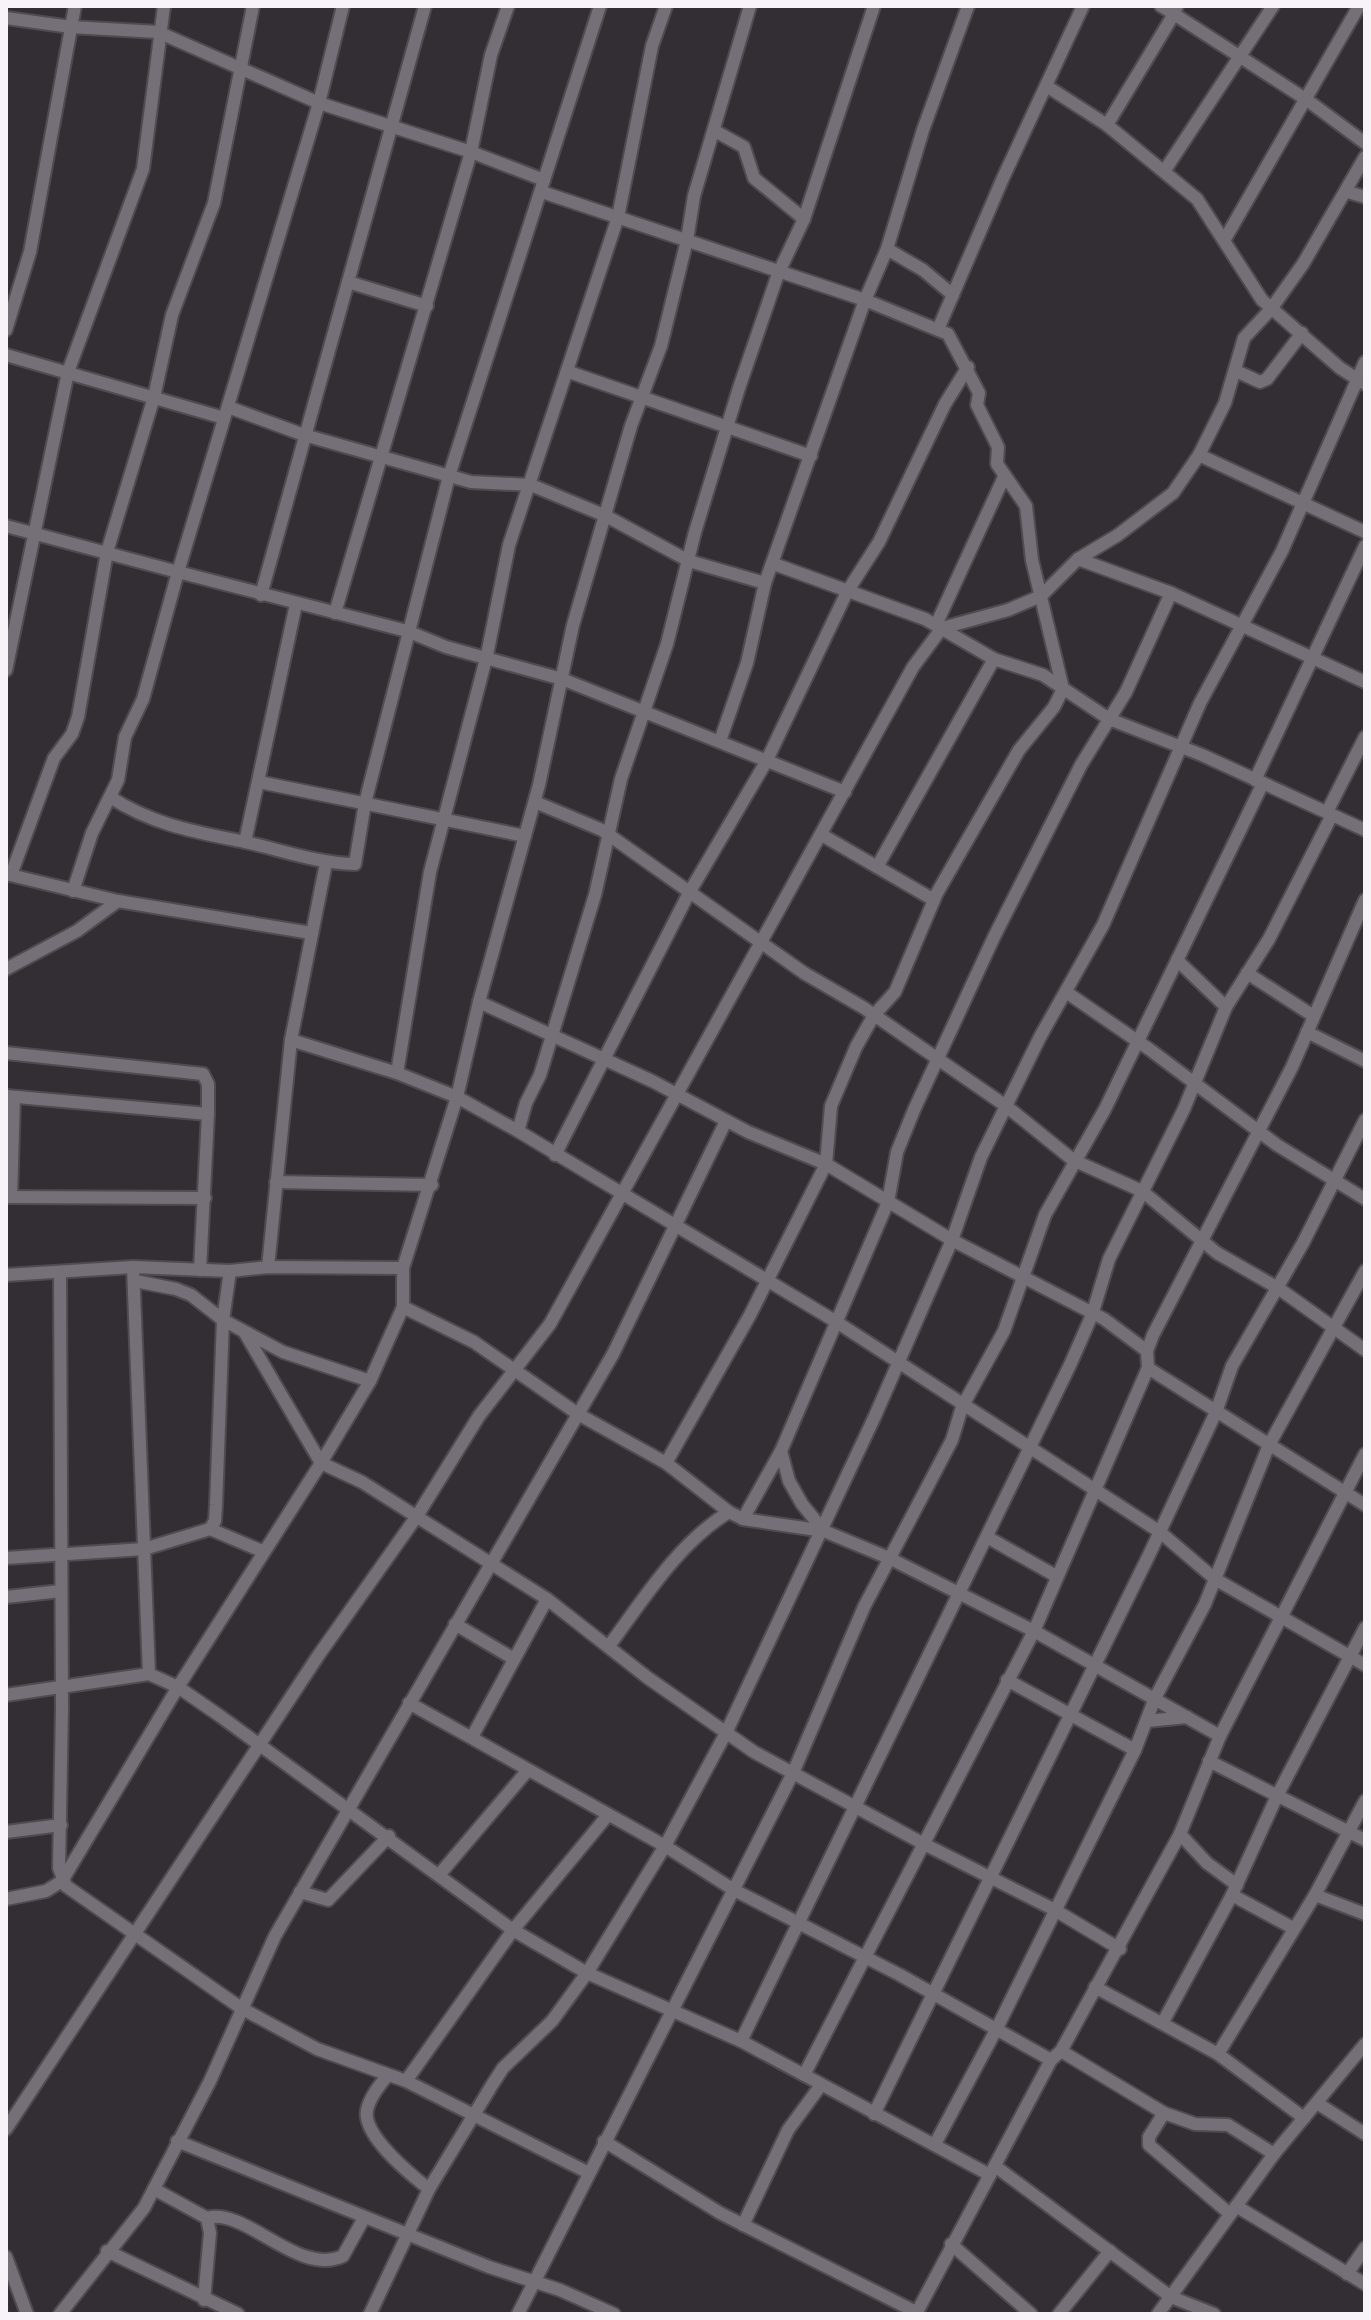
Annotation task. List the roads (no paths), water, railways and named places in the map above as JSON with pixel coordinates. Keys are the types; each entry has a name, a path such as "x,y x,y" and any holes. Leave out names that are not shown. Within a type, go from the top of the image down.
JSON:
{"street":[{"path":"6,330 30,252 75,6"},
{"path":"6,670 68,372 143,169 158,32 164,6"},
{"path":"253,6 214,203 172,315 154,397 107,552 78,717 72,734 54,758 8,875 118,901 311,933"},
{"path":"73,891 92,833 118,780 125,737 143,699 178,572 214,462 319,103 343,6"},
{"path":"261,595 425,6"},
{"path":"335,613 471,152 491,55 508,6"},
{"path":"110,797 149,820 199,836 245,842 326,863 355,864 365,803 449,476 600,6"},
{"path":"397,1073 441,819 487,655 509,545 618,217 652,46 666,6"},
{"path":"6,1899 46,1891 62,1881 178,1687 370,1381 403,1307 403,1268 432,1185 457,1097 479,1002 535,802 573,625 641,399 661,346 687,240 694,196 750,6"},
{"path":"518,1131 526,1103 540,1075 550,1033 595,895 621,779 645,712 727,428 778,274 804,219 874,6"},
{"path":"720,741 747,663 765,583 865,300 887,249 923,130 968,6"},
{"path":"939,327 1003,178 1048,87 1083,6"},
{"path":"1161,6 1176,10 1241,59 1307,100 1365,143"},
{"path":"1165,170 1241,59 1273,6"},
{"path":"1225,239 1359,6"},
{"path":"1107,125 1176,10"},
{"path":"6,18 71,27 158,32 319,103 471,152 618,217 939,327 953,339 968,367 979,393 980,417 998,447 997,464 1026,506 1041,596 1063,689 1054,707 1019,750 934,900 895,992 874,1015 831,1106 826,1164 768,1281 666,1463"},
{"path":"1048,87 1107,125 1197,199 1271,309 1361,383"},
{"path":"715,131 744,147 754,178 804,219"},
{"path":"939,627 995,615 1041,596 1078,559 1154,510 1173,493 1199,455 1225,403 1244,338 1271,309 1348,192 1365,157"},
{"path":"1348,192 1365,197"},
{"path":"887,249 923,270 953,295"},
{"path":"348,282 427,306"},
{"path":"1236,371 1260,382 1267,379 1302,333"},
{"path":"6,355 449,476 484,484 531,485 606,516 689,561 765,583"},
{"path":"370,2314 429,2189 503,2068 552,2021 587,1973 665,1846 726,1733 824,1531 952,1240 981,1157 1103,925 1180,748 1361,383 1365,362"},
{"path":"555,1155 689,893 766,762 847,592 879,542 925,444 968,367"},
{"path":"569,372 811,456"},
{"path":"1199,455 1365,532"},
{"path":"6,2129 132,1933 417,1516 513,1367 550,1324 673,1096 822,835 913,667 939,627 1004,477"},
{"path":"6,526 407,631 446,647 487,655 562,679 845,792"},
{"path":"521,2312 587,2172 793,1773 831,1679 889,1558 952,1440 962,1407 1004,1331 1045,1215 1073,1160 1105,1109 1232,853 1311,656 1365,546"},
{"path":"1078,559 1171,593 1365,682"},
{"path":"774,564 939,627 994,659 1043,675 1109,719 1365,830"},
{"path":"743,1519 781,1451 888,1202 897,1152 937,1061 1000,925 1158,626 1171,593"},
{"path":"245,842 296,604"},
{"path":"877,867 994,659"},
{"path":"741,2041 1030,1448 1092,1315 1109,1259 1195,1084 1226,1007 1269,939 1365,737"},
{"path":"259,782 525,836"},
{"path":"535,802 610,835 804,973 874,1015 1006,1106 1073,1160 1142,1191 1200,1242 1278,1288 1365,1350"},
{"path":"822,835 934,900"},
{"path":"268,1267 291,1040 326,863"},
{"path":"804,2075 1034,1631 1092,1490 1148,1368 1147,1351 1307,1032 1365,900"},
{"path":"6,969 77,931 118,901"},
{"path":"1177,960 1226,1007"},
{"path":"1247,973 1312,1015"},
{"path":"1066,992 1137,1040 1258,1131 1365,1199"},
{"path":"479,1002 605,1059 726,1121 826,1164 952,1240 1024,1279 1072,1300 1147,1351"},
{"path":"1307,1032 1365,1061"},
{"path":"291,1040 397,1073 457,1097 518,1131 676,1229 835,1321 962,1407 1160,1532 1215,1579 1365,1665"},
{"path":"6,1053 200,1073 207,1079 200,1270"},
{"path":"205,1198 8,1197 10,1096 208,1114"},
{"path":"874,2114 1160,1532 1216,1412 1232,1366 1278,1288 1365,1120"},
{"path":"60,2314 144,2208 210,2081 241,2008 300,1892 613,1354 726,1121"},
{"path":"276,1182 432,1185"},
{"path":"6,1275 133,1267 230,1271 268,1267 403,1268"},
{"path":"133,1267 149,1674"},
{"path":"210,1529 215,1521 223,1320 230,1271"},
{"path":"935,2144 996,2030 1053,1909 1135,1750 1155,1698 1215,1579 1269,1445 1365,1271"},
{"path":"60,1272 62,1687 59,1868 62,1881 71,1891 241,2008 317,2049 406,2081 476,2114 587,2172"},
{"path":"135,1281 191,1295 223,1320 283,1352 370,1381"},
{"path":"403,1307 474,1342 578,1414 666,1463 729,1512 743,1519 824,1531 889,1558 1034,1631 1220,1736"},
{"path":"245,1333 321,1463 417,1516 547,1599 726,1733 856,1808 1053,1909 1120,1949"},
{"path":"1148,1368 1365,1505"},
{"path":"781,1451 789,1481 802,1504 824,1531"},
{"path":"604,2141 743,2225 801,2251 916,2313 1051,2060 1061,2051 1095,1987 1120,1949 1180,1834 1220,1736 1365,1454"},
{"path":"609,1646 668,1569 708,1525 729,1512"},
{"path":"6,1558 144,1549 210,1529 262,1551"},
{"path":"987,1537 1056,1576"},
{"path":"6,1597 61,1591"},
{"path":"472,1737 547,1599"},
{"path":"455,1624 514,1659"},
{"path":"1163,2022 1235,1890 1277,1796 1365,1628"},
{"path":"6,1695 149,1674 178,1687 389,1836 513,1930 587,1973 741,2041 874,2114 993,2170 1171,2297 1214,2314"},
{"path":"1007,1680 1135,1750"},
{"path":"409,1703 665,1846 734,1890 934,1993 1051,2060"},
{"path":"1147,1721 1187,1717"},
{"path":"1209,1761 1365,1840"},
{"path":"439,1875 528,1770"},
{"path":"1218,2054 1315,1895 1365,1801"},
{"path":"406,2081 513,1930 608,1815"},
{"path":"6,1832 61,1825"},
{"path":"1180,1834 1235,1890 1293,1928"},
{"path":"300,1892 328,1900 389,1836"},
{"path":"1315,1895 1365,1914"},
{"path":"1095,1987 1218,2054 1304,2118"},
{"path":"1158,2314 1274,2154 1365,2044"},
{"path":"1061,2051 1164,2113 1195,2124 1228,2125 1274,2154"},
{"path":"387,2076 370,2101 366,2113 368,2123 392,2156 429,2189"},
{"path":"743,2225 788,2130 821,2085"},
{"path":"1317,2103 1365,2134"},
{"path":"1164,2113 1149,2137 1149,2145 1233,2210 1365,2284"},
{"path":"177,2141 364,2218 408,2232 489,2267 535,2281 614,2314"},
{"path":"154,2189 207,2218 222,2217 306,2256 328,2260 343,2256 364,2218"},
{"path":"204,2300 210,2233 207,2218"},
{"path":"951,2244 1031,2314"},
{"path":"1347,2274 1365,2248"},
{"path":"107,2251 238,2314"},
{"path":"1059,2314 1110,2251"},
{"path":"6,2257 27,2314"}]}
